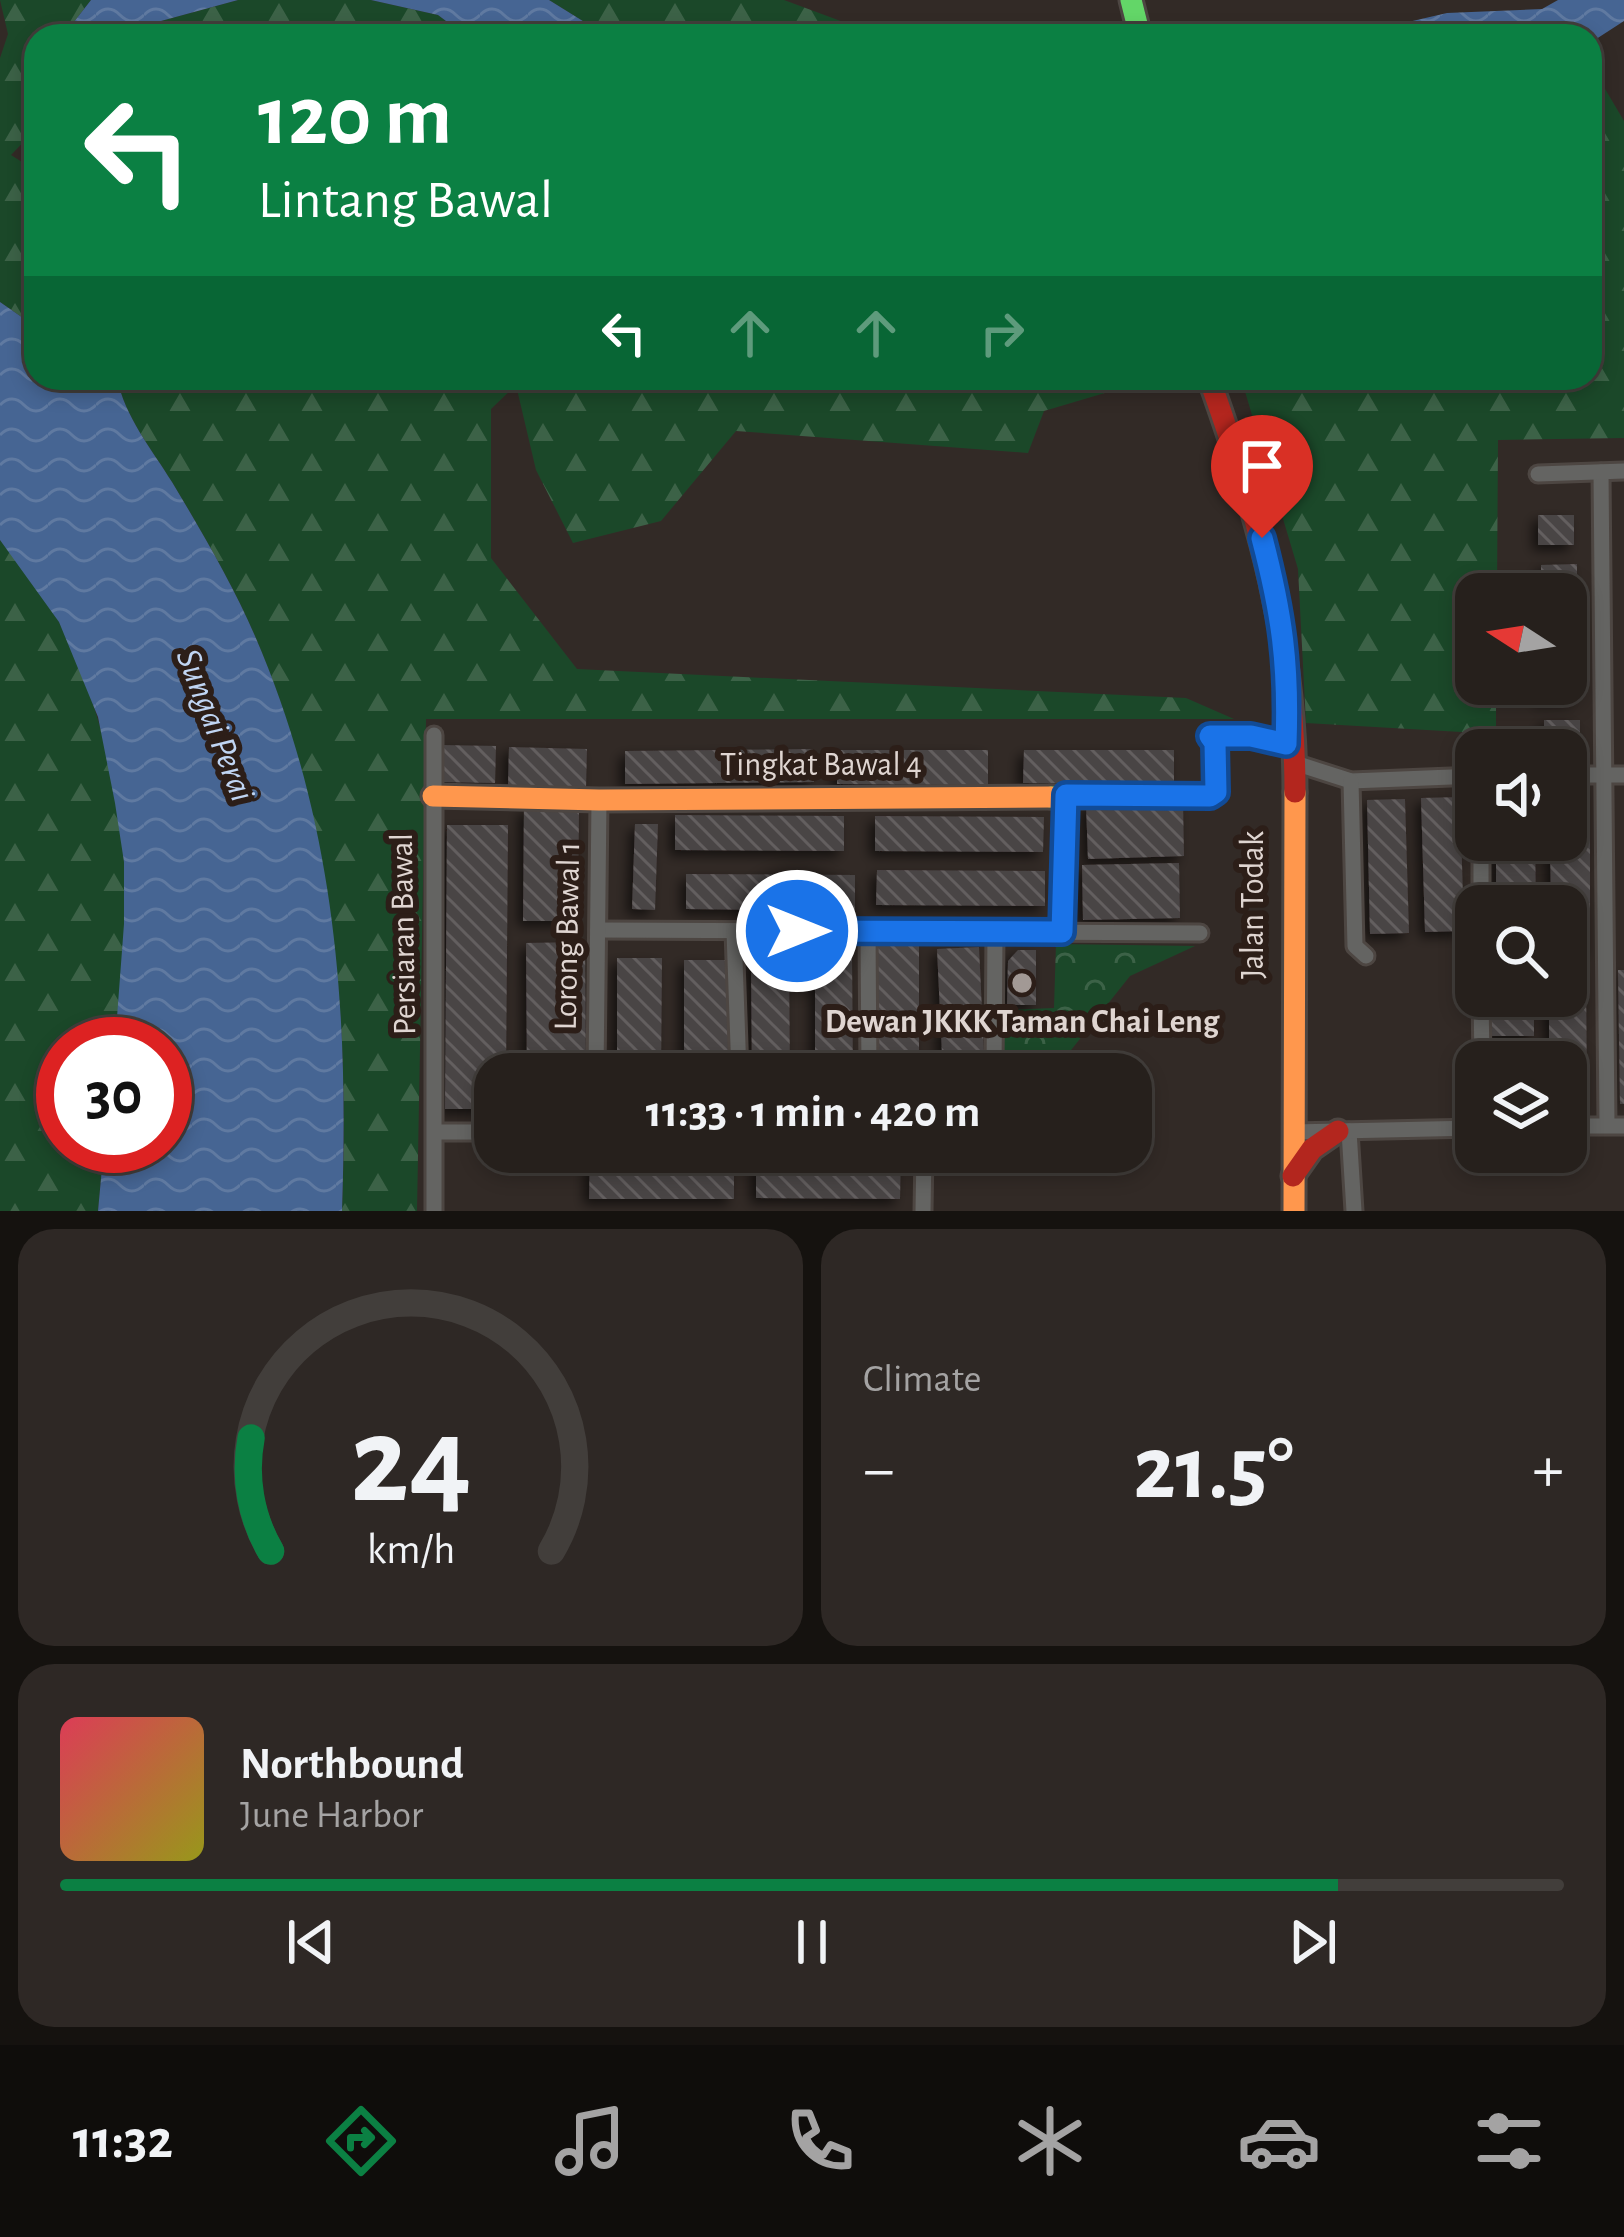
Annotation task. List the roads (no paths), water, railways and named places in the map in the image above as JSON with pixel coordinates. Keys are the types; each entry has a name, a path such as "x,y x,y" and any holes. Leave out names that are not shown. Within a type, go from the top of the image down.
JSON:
{"main road":[{"name":"Jalan Todak","path":"1213,390 1257,518 1281,619 1289,678 1297,1088 1294,1211"},
{"name":"Tingkat Bawal 4","path":"433,796 599,800 1210,796 1216,792 1215,743 1210,736 1251,736 1290,753"},
{"name":"Jalan Todak","path":"1290,753 1287,1111 1293,1132"},
{"path":"1297,1088 1309,1114 1344,1131"},
{"path":"1293,1176 1312,1150 1344,1131"}],"street":[{"path":"1538,474 1624,471"},
{"path":"1601,472 1615,1126"},
{"name":"Persiaran Bawal","path":"434,735 434,1211"},
{"path":"1290,753 1351,781 1455,777"},
{"path":"1587,775 1624,775"},
{"path":"1351,781 1355,946 1366,956"},
{"path":"1062,932 1066,795"},
{"name":"Lorong Bawal 1","path":"596,1053 599,800"},
{"path":"598,930 1200,933"},
{"path":"734,931 738,1053"},
{"path":"868,932 869,1053"},
{"path":"994,932 994,1053"},
{"path":"1293,1132 1455,1128"},
{"path":"1344,1131 1354,1211"},
{"path":"437,1132 474,1132"},
{"path":"923,1211 924,1173"}],"water":[{"path":"91,0 238,0 150,24 72,24"},
{"path":"371,0 549,0 588,24 450,24 438,15"},
{"path":"1558,0 1624,0 1624,21 1602,35 1602,24 1400,24 1447,13 1542,9"},
{"name":"Sungai Perai","path":"0,302 24,319 24,390 120,390 132,419 237,597 282,706 304,777 332,918 343,1062 342,1211 98,1211 102,1173 192,1173 192,1017 117,1017 124,862 98,717 59,622 0,540"}],"place":[{"name":"Dewan JKKK Taman Chai Leng","path":"1022,983"}]}
